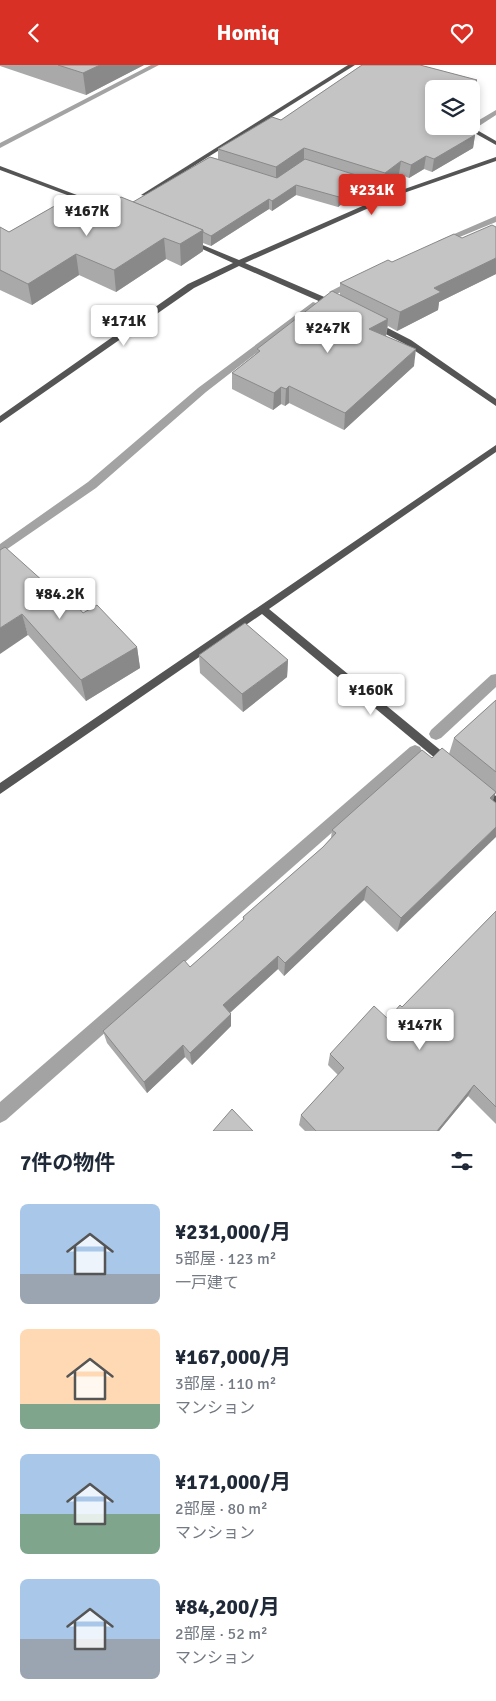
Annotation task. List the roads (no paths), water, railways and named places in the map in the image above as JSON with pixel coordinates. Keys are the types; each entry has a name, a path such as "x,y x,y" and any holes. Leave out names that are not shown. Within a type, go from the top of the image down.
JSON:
{"street":[{"path":"134,201 352,65"},
{"path":"480,134 496,143"},
{"path":"0,420 192,286 271,248 396,194 496,159"},
{"path":"201,160 210,163"},
{"path":"0,168 100,205"},
{"path":"359,183 396,194"},
{"path":"180,237 243,263 344,309"},
{"path":"368,321 408,342 496,403"},
{"path":"0,789 496,448"},
{"path":"262,609 458,771"},
{"path":"473,784 496,803"}],"waterway":[{"path":"0,146 156,65"},
{"path":"480,122 496,112"},
{"path":"442,241 496,219"},
{"path":"334,292 354,282"},
{"path":"0,550 92,485 202,390 313,305"},
{"path":"436,734 496,679"},
{"path":"0,1114 415,751"}]}
